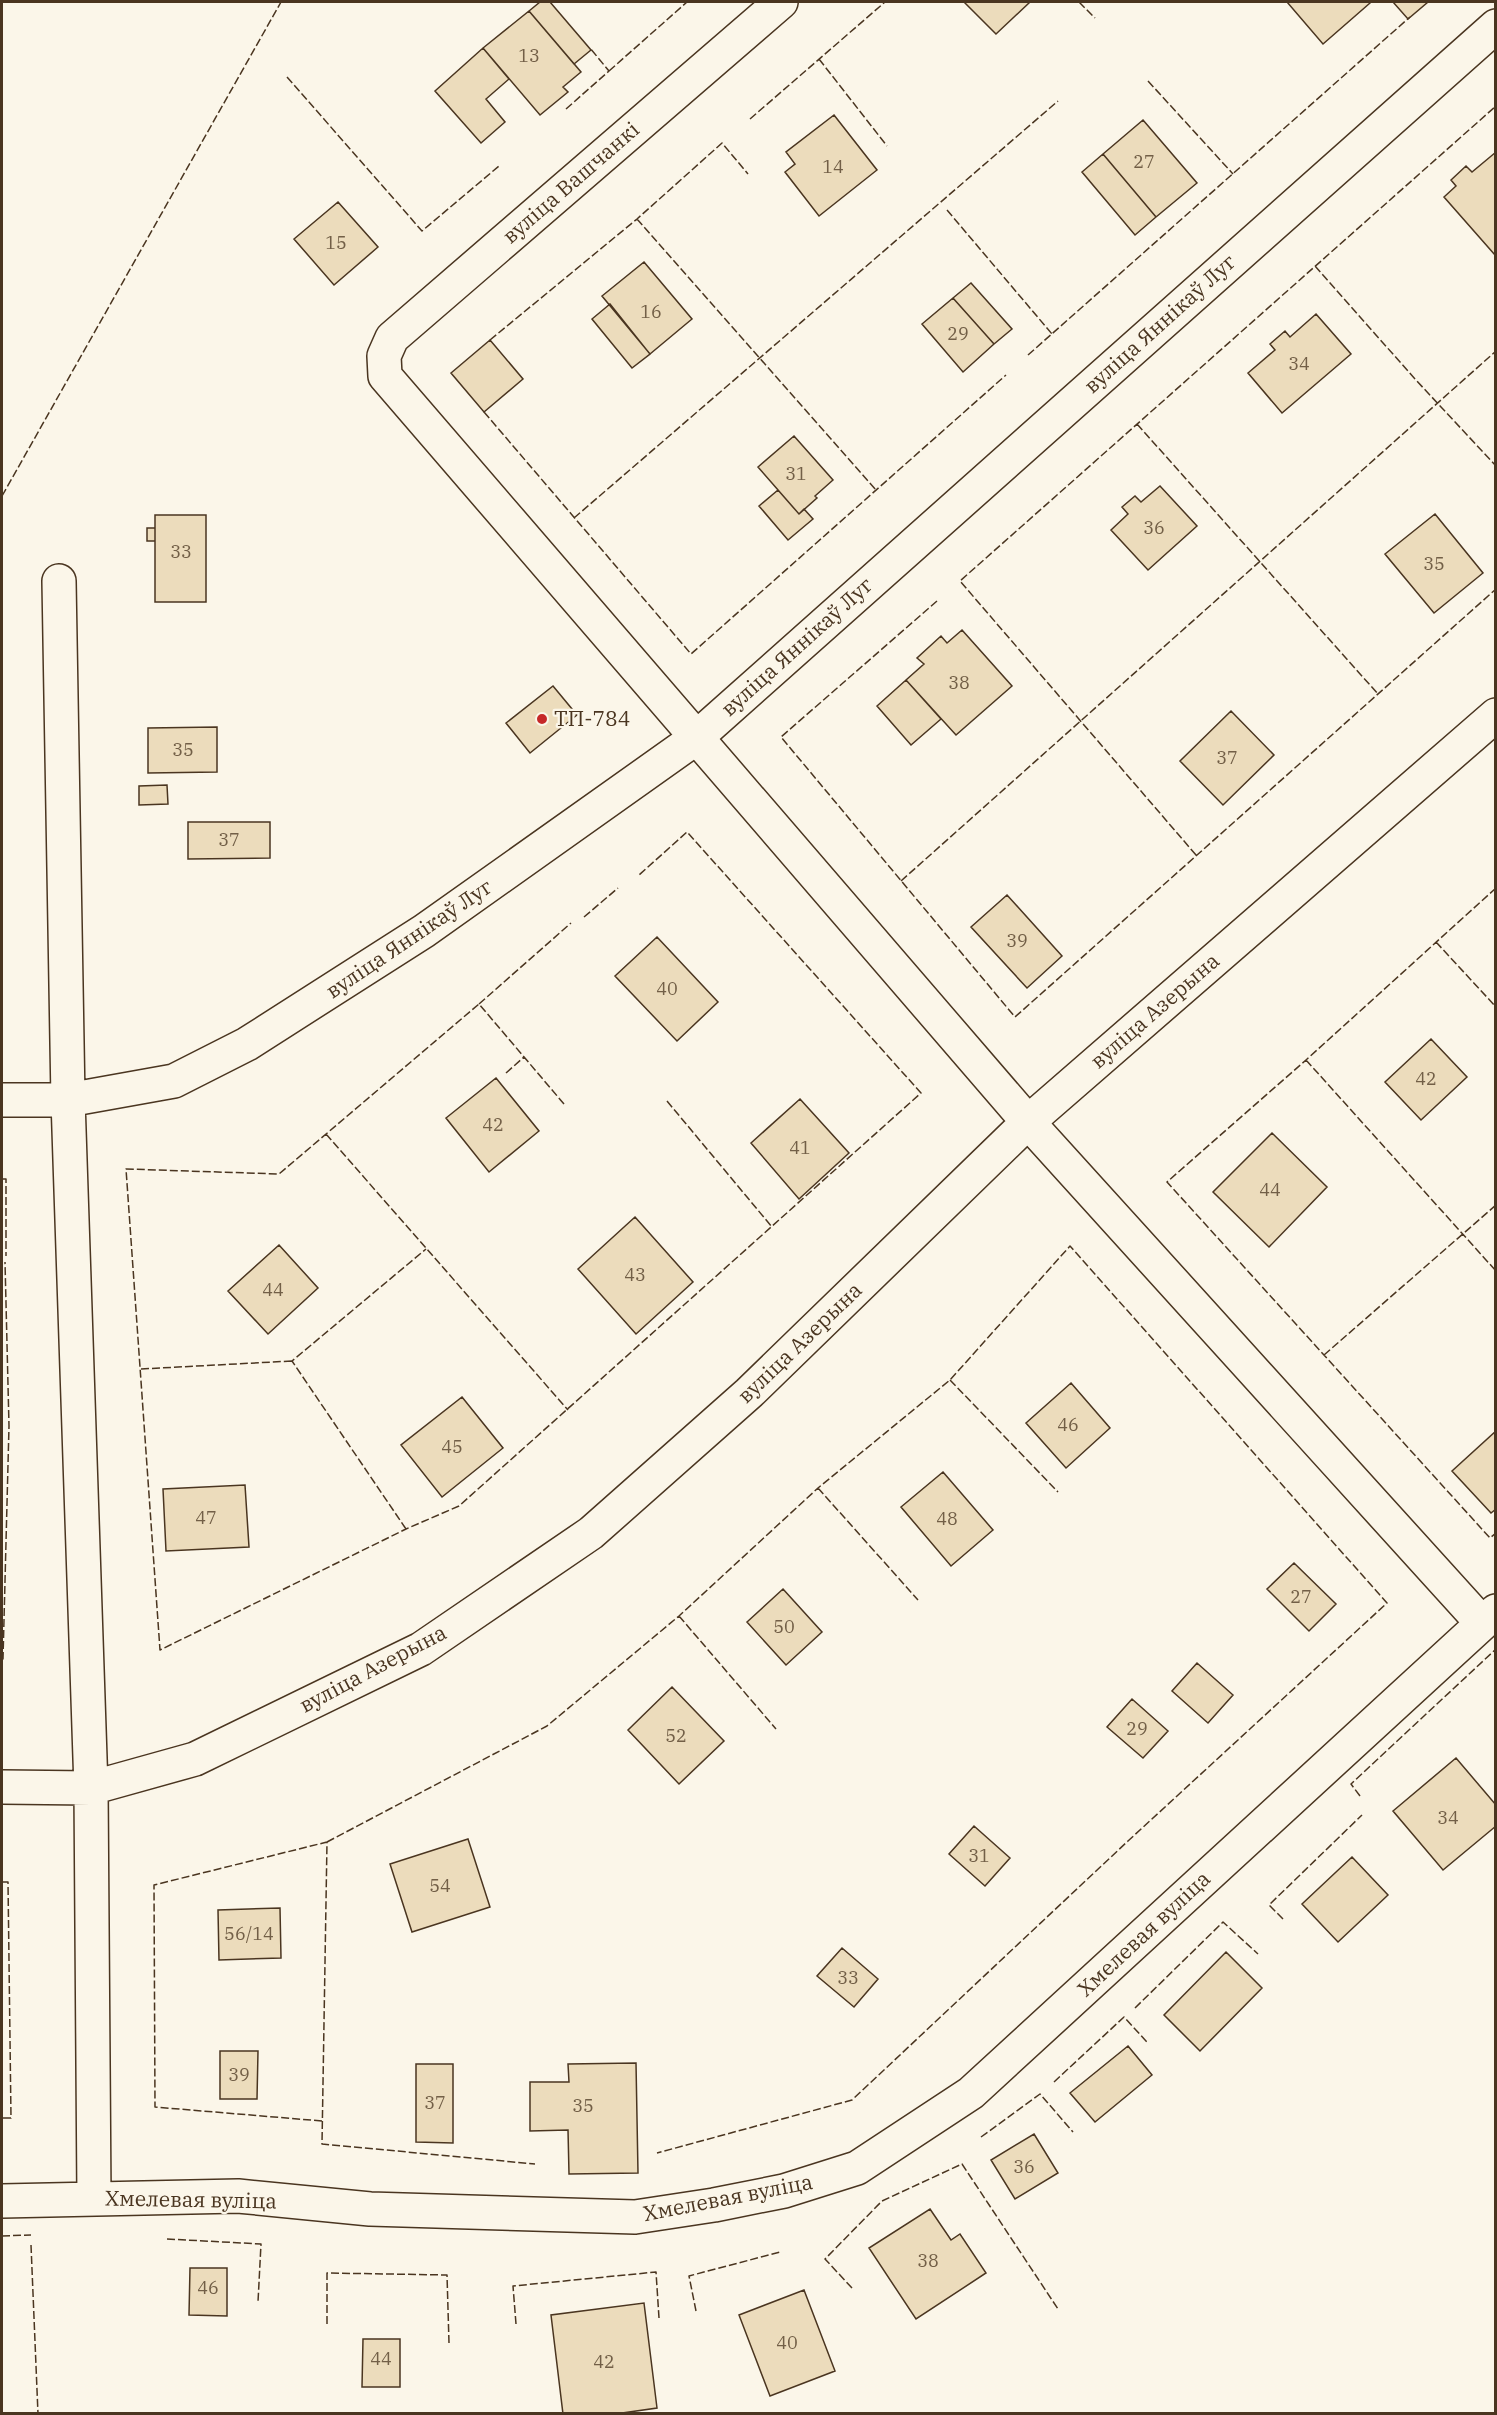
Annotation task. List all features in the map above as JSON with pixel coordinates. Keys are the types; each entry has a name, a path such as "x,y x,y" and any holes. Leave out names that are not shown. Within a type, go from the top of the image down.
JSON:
{"street":[{"name":"вуліца Вашчанкі","path":"696,738 386,376 384,356 392,338 781,2"},
{"name":"вуліца Яннікаў Луг","path":"2,1100 68,1100 174,1081 247,1044 424,931 696,738 1496,26"},
{"path":"58,581 68,1100 91,1788 94,2199"},
{"name":"вуліца Азерына","path":"2,1787 91,1788 195,1759 421,1649 591,1533 749,1393 1028,1122 1496,715"},
{"path":"696,738 1028,1122 1489,1617"},
{"name":"Хмелевая вуліца","path":"2,2201 237,2196 370,2209 635,2217 784,2191 857,2168 971,2093 1489,1617"}],"building":[{"path":"540,2 550,2 591,50 574,64 529,11"},
{"path":"964,2 1030,2 996,34"},
{"path":"1287,2 1369,2 1370,3 1323,44"},
{"path":"1393,2 1428,2 1408,19"},
{"path":"529,11 581,72 563,87 568,92 540,115 483,48"},
{"path":"483,48 509,79 486,99 505,122 481,143 435,91"},
{"path":"834,115 877,170 819,216 785,172 795,164 786,152"},
{"path":"1143,120 1197,183 1156,217 1103,154"},
{"path":"1496,152 1495,255 1444,197 1456,186 1451,180 1466,166 1472,172"},
{"path":"1103,154 1156,217 1135,235 1082,172"},
{"path":"338,202 378,247 334,285 294,239"},
{"path":"644,262 692,319 650,354 602,296"},
{"path":"971,283 1012,329 994,344 953,298"},
{"path":"953,298 994,344 963,372 922,324"},
{"path":"610,304 650,354 632,368 592,319"},
{"path":"1316,314 1351,354 1282,413 1248,373 1275,350 1270,344 1285,331 1290,337"},
{"path":"490,340 523,379 484,412 451,373"},
{"path":"794,436 833,480 799,514 758,467"},
{"path":"1160,486 1197,526 1148,570 1111,530 1128,514 1122,507 1135,496 1141,502"},
{"path":"778,490 799,514 804,509 813,519 788,540 759,506"},
{"path":"1435,514 1483,573 1434,613 1385,554"},
{"path":"155,515 206,515 206,602 155,602"},
{"path":"147,528 155,528 155,541 147,541"},
{"path":"962,630 1012,686 956,735 906,680 924,664 917,658 941,636 947,643"},
{"path":"906,680 941,719 911,745 877,706"},
{"name":"ТП-784","path":"553,686 577,715 530,753 506,723"},
{"path":"1231,711 1274,755 1223,805 1180,761"},
{"path":"217,727 217,772 148,773 148,728"},
{"path":"167,785 168,804 139,805 139,786"},
{"path":"188,822 270,822 270,858 188,859"},
{"path":"1007,895 1062,956 1027,988 971,927"},
{"path":"657,937 718,1002 677,1041 615,976"},
{"path":"1431,1039 1467,1077 1421,1120 1385,1082"},
{"path":"496,1078 539,1131 489,1172 446,1118"},
{"path":"800,1099 849,1153 799,1199 751,1143"},
{"path":"1272,1133 1327,1187 1269,1247 1213,1192"},
{"path":"635,1217 693,1282 636,1334 578,1269"},
{"path":"279,1245 318,1288 268,1334 228,1291"},
{"path":"1071,1383 1110,1428 1066,1468 1026,1423"},
{"path":"462,1397 503,1448 442,1497 401,1445"},
{"path":"1496,1431 1496,1509 1491,1513 1452,1471"},
{"path":"943,1472 993,1530 951,1566 901,1507"},
{"path":"245,1485 249,1547 166,1551 163,1489"},
{"path":"1294,1563 1336,1604 1309,1631 1267,1589"},
{"path":"783,1589 822,1632 786,1665 747,1622"},
{"path":"1197,1663 1233,1695 1208,1723 1172,1691"},
{"path":"672,1687 724,1741 679,1784 628,1730"},
{"path":"1132,1699 1168,1731 1143,1758 1107,1727"},
{"path":"1456,1758 1496,1805 1496,1826 1443,1870 1393,1811"},
{"path":"974,1826 1010,1858 985,1886 949,1854"},
{"path":"468,1839 490,1907 412,1932 390,1864"},
{"path":"1352,1857 1388,1895 1338,1942 1302,1904"},
{"path":"280,1908 281,1958 219,1960 218,1910"},
{"path":"842,1948 878,1979 854,2007 817,1976"},
{"path":"1226,1952 1262,1988 1200,2051 1164,2015"},
{"path":"1128,2046 1152,2075 1095,2122 1070,2093"},
{"path":"220,2051 258,2051 257,2099 220,2099"},
{"path":"636,2063 638,2173 569,2174 568,2130 530,2131 530,2082 569,2082 568,2064"},
{"path":"416,2064 453,2064 453,2143 416,2142"},
{"path":"1034,2134 1058,2173 1015,2199 991,2160"},
{"path":"930,2209 951,2240 960,2234 986,2273 916,2319 869,2248"},
{"path":"190,2268 227,2268 227,2316 189,2315"},
{"path":"804,2290 835,2371 770,2396 739,2315"},
{"path":"644,2303 657,2408 615,2414 563,2414 551,2315"},
{"path":"363,2339 400,2339 400,2387 362,2387"}],"fence":[{"path":"2,496 281,2"},
{"path":"609,71 687,2"},
{"path":"750,119 885,2"},
{"path":"1079,2 1095,18"},
{"path":"1028,355 1410,17"},
{"path":"566,109 609,71 590,48"},
{"path":"819,59 887,146"},
{"path":"287,77 422,231 499,166"},
{"path":"1148,81 1233,174"},
{"path":"574,518 1058,101"},
{"path":"1196,855 960,581 1496,106"},
{"path":"490,340 637,219 722,143 748,174"},
{"path":"947,210 1052,334"},
{"path":"637,219 876,490"},
{"path":"1315,266 1496,466"},
{"path":"901,881 1496,351"},
{"path":"484,412 691,654 1006,375"},
{"path":"1137,424 1378,694"},
{"path":"937,601 781,737 1015,1017 1496,589"},
{"path":"564,1104 479,1004 279,1174 126,1169 160,1650 406,1529 459,1506 921,1093 687,832 639,875"},
{"path":"584,917 618,888"},
{"path":"1496,888 1167,1182 1490,1538 1496,1533"},
{"path":"479,1004 571,923"},
{"path":"1436,942 1496,1007"},
{"path":"506,1073 524,1057"},
{"path":"1306,1060 1496,1271"},
{"path":"667,1101 772,1227"},
{"path":"326,1134 568,1410"},
{"path":"2,1179 6,1179 6,1256"},
{"path":"1324,1355 1496,1205"},
{"path":"327,1842 547,1726 679,1616 818,1488 950,1380 1070,1246 1387,1603 1128,1841 852,2100 657,2153"},
{"path":"406,1529 292,1361 426,1249"},
{"path":"2,1659 9,1426 5,1262"},
{"path":"141,1369 292,1361"},
{"path":"950,1380 1058,1492"},
{"path":"818,1488 918,1600"},
{"path":"679,1616 776,1729"},
{"path":"1360,1796 1351,1784 1496,1649"},
{"path":"1283,1919 1269,1905 1362,1815"},
{"path":"322,2121 155,2107 154,1885 327,1842 322,2144 535,2164"},
{"path":"2,1882 8,1882 11,2118 2,2118"},
{"path":"1135,2008 1223,1922 1258,1954"},
{"path":"1054,2082 1124,2017 1147,2042"},
{"path":"981,2137 1040,2094 1073,2132"},
{"path":"852,2288 825,2259 882,2201 962,2164 1058,2309"},
{"path":"2,2236 31,2235"},
{"path":"167,2239 261,2244 258,2302"},
{"path":"31,2245 38,2414"},
{"path":"696,2311 689,2276 780,2252"},
{"path":"516,2324 513,2286 656,2272 659,2318"},
{"path":"327,2324 327,2273 447,2275 449,2343"}],"place":[{"name":"ТП-784","path":"542,719"}]}
